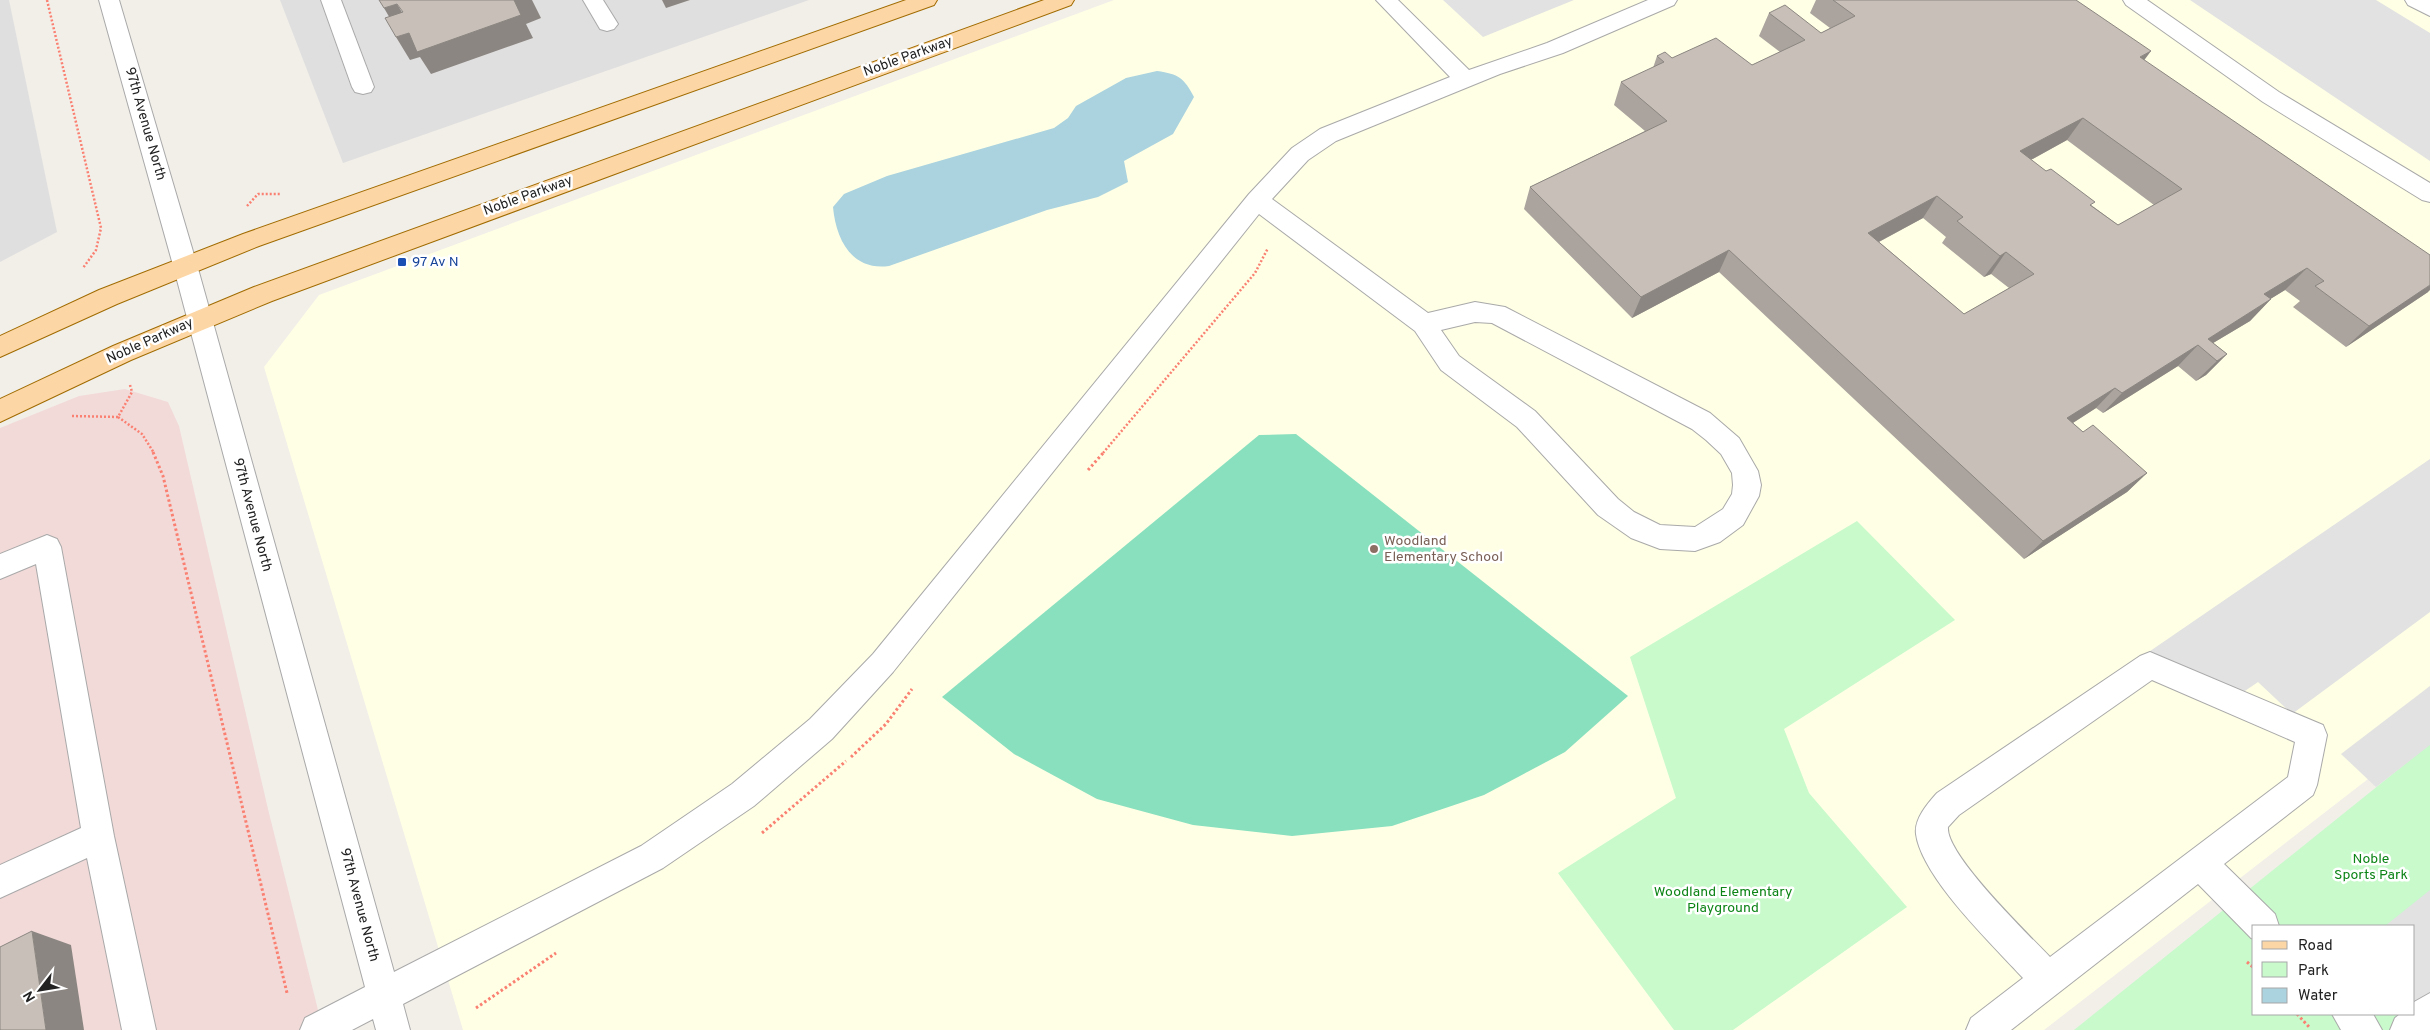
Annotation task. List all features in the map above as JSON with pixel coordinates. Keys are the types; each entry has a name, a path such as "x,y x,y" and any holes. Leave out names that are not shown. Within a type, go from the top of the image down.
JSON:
{"main road":[{"path":"0,347 108,297 185,265 386,191 927,0"},
{"name":"Noble Parkway","path":"0,411 199,319 1064,0"}],"street":[{"name":"97th Avenue North","path":"109,0 185,265 393,1030"},
{"path":"331,0 363,86"},
{"path":"593,0 607,24"},
{"path":"1386,0 1466,80"},
{"path":"316,1030 652,857 743,795 821,729 882,663 1257,200 1300,154 1328,135 1466,80 1555,48 1667,0"},
{"path":"2133,0 2271,97 2430,194"},
{"path":"2416,0 2430,9"},
{"path":"1257,200 1424,324 1450,363 1526,419 1608,507 1641,530 1660,537 1694,539 1710,534 1723,526 1741,506 1747,485 1740,459 1730,446 1701,421 1496,314 1475,312 1424,324"},
{"path":"0,567 47,546 98,836 139,1030"},
{"path":"1983,1030 2048,980 2200,862 2302,784 2312,735 2150,665 1948,804 1937,815 1932,832 1938,853 1956,878 2048,980"},
{"path":"0,882 98,836"},
{"path":"2200,862 2262,925"},
{"path":"2407,1030 2430,1010"},
{"path":"2350,1015 2365,1030"}],"path":[{"path":"48,0 101,228 102,238 99,246 83,268"},
{"path":"118,417 132,392"},
{"path":"69,416 118,417 136,426 155,453 163,476 287,993"},
{"path":"2298,1015 2312,1030"}],"shaded area":[{"path":"0,0 9,0 57,232 0,262"},
{"path":"280,0 809,0 343,163"},
{"name":"Woodland Elementary School","path":"1114,0 2430,0 2430,731 2044,1030 463,1030 264,367 319,295"},
{"path":"1443,0 1574,0 1483,37"},
{"path":"2190,0 2376,0 2430,33 2430,161"},
{"path":"125,389 168,402 179,426 268,809 323,1030 0,1030 0,428 79,396"},
{"path":"2430,459 2430,612 2292,714 2258,682 2242,693 2121,671"},
{"path":"2430,686 2430,745 2376,787 2341,754"},
{"path":"2430,890 2430,1026 2415,1011 2415,925 2386,925"}],"green space":[{"path":"1296,434 1628,696 1565,752 1484,795 1392,826 1292,836 1193,825 1097,799 1014,754 942,697 1259,435"},
{"name":"Woodland Elementary Playground","path":"1857,521 1955,620 1784,729 1809,793 1907,907 1733,1030 1674,1030 1558,873 1676,798 1630,657"},
{"name":"Noble Sports Park","path":"2430,744 2430,1030 2074,1030"}],"water":[{"path":"1157,71 1180,78 1194,97 1173,134 1124,161 1128,182 1098,197 1047,210 889,266 865,264 848,251 842,241 833,207 844,194 887,176 1054,128 1068,118 1076,106 1126,78"}],"building":[{"path":"379,0 514,0 521,15 417,52 409,33 396,37 385,18 403,12 397,4 384,8"},
{"path":"1833,0 2076,0 2151,51 2140,57 2430,255 2430,285 2369,326 2315,286 2324,281 2307,268 2264,294 2271,299 2208,339 2227,354 2217,361 2198,345 2122,393 2115,388 2067,418 2083,432 2093,425 2147,473 2043,541 1729,250 1641,297 1530,187 1667,121 1621,82 1664,62 1657,56 1665,52 1672,58 1716,38 1752,65 1805,40 1769,13 1785,5 1821,33 1855,16","holes":["2083,118 2182,189 2118,225 2090,205 2095,202 2051,169 2046,171 2020,151","1937,196 1963,217 1957,221 2000,256 2006,252 2034,274 1964,314 1868,233"]},
{"path":"32,931 46,1030 0,1030 0,947"}],"place":[{"name":"97 Av N","path":"402,262"},
{"name":"Woodland Elementary School","path":"1374,549"}]}
